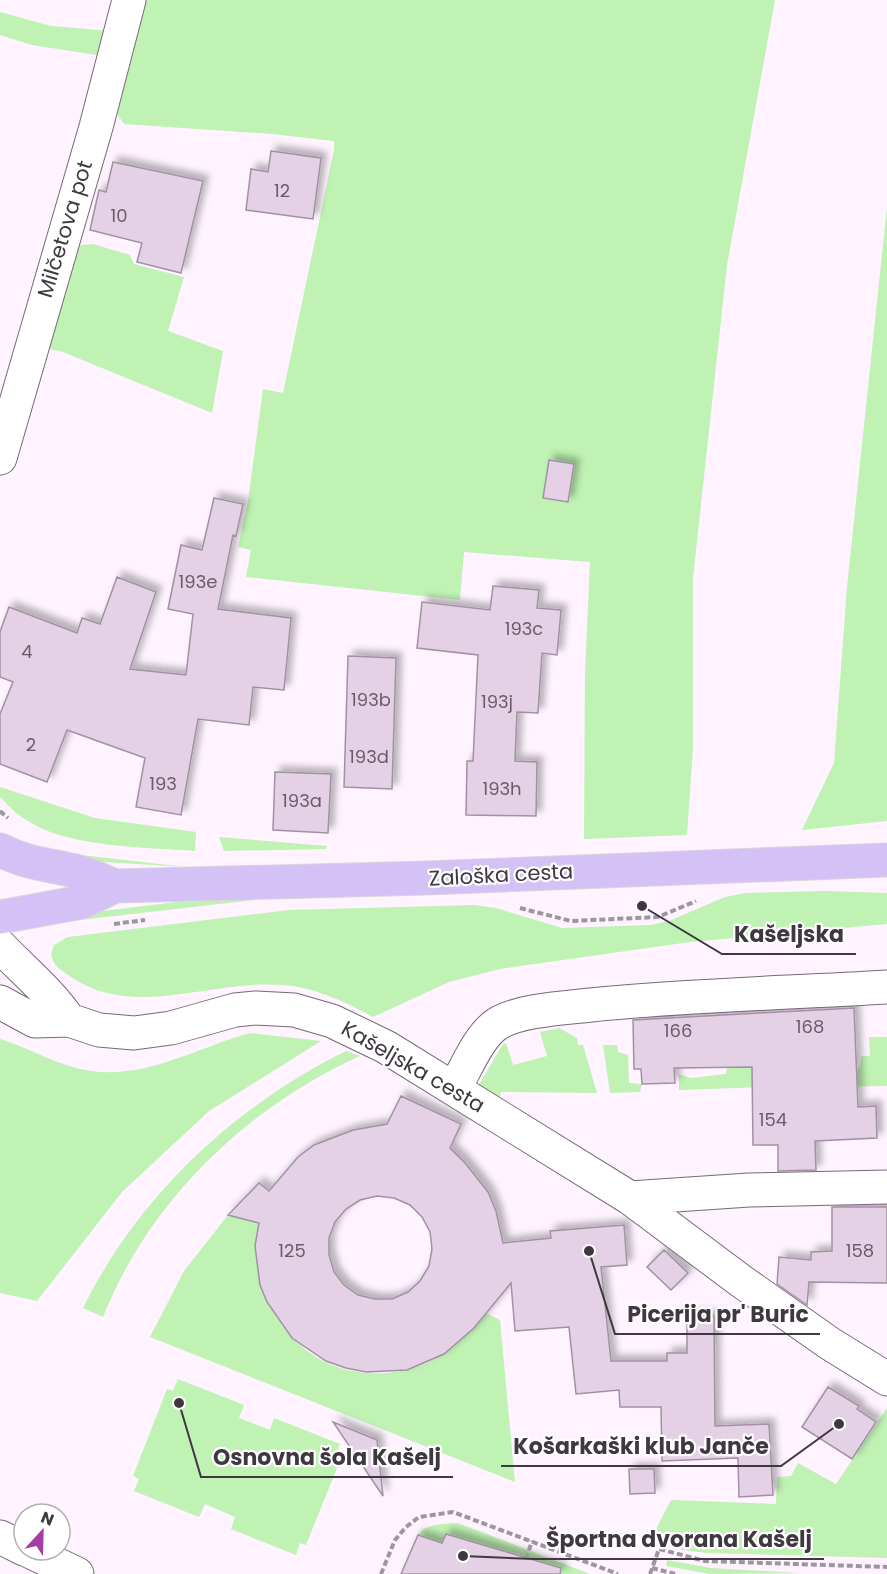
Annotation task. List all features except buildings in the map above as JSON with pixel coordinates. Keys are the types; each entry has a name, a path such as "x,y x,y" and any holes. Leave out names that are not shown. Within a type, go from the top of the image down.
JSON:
{"main road":[{"name":"Zaloška cesta","path":"0,850 18,859 79,872 115,886 426,878 887,860"},
{"name":"Zaloška cesta","path":"0,917 82,902 115,886"}],"street":[{"name":"Milčetova pot","path":"0,458 96,127 129,0"},
{"path":"0,946 29,978 52,995 69,1020"},
{"path":"454,1089 486,1035 496,1025 516,1017 556,1009 632,1001 887,987"},
{"name":"Kašeljska cesta","path":"0,1002 35,1021 69,1020 99,1029 135,1033 171,1028 247,1009 294,1010 332,1021 358,1032 630,1198 741,1281 828,1342 887,1379"},
{"path":"630,1198 749,1190 887,1187"},
{"path":"52,1562 77,1574"}],"path":[{"path":"389,1574 381,1572 394,1540 406,1527 419,1517 437,1512 453,1512 469,1516 618,1574"},
{"path":"526,1559 532,1541"},
{"path":"650,1574 659,1550 705,1561 887,1567"},
{"path":"652,1568 675,1574"}],"green space":[{"path":"138,0 775,0 727,265 693,578 693,748 687,835 584,839 585,672 590,562 464,552 460,600 246,577 251,550 238,547 248,501 263,389 283,393 334,141 272,134 124,124 111,105"},
{"path":"0,12 51,26 110,31 103,56 32,45 0,35"},
{"path":"887,207 887,821 802,830 834,763 847,587"},
{"path":"93,244 130,255 134,264 184,277 168,331 223,351 212,413 63,352 36,346 70,246"},
{"path":"0,787 95,818 196,832 195,851 108,845 65,837 45,830 20,816 0,797"},
{"path":"219,837 327,846 326,849 224,851"},
{"path":"72,854 186,867 72,860"},
{"path":"825,891 887,893 887,924 690,942 500,969 449,982 373,1017 330,996 283,985 229,987 147,997 121,996 95,989 71,977 56,965 51,954 54,945 68,937 289,910 474,905 496,908 562,928 650,925 669,921 725,897 746,893"},
{"path":"271,898 71,921 70,915 177,902"},
{"path":"559,1028 577,1038 578,1045 583,1045 597,1093 501,1092 499,1100 477,1088 503,1044 506,1043 513,1065 547,1056 540,1032"},
{"path":"250,1033 321,1041 209,1111 122,1192 37,1301 0,1293 0,1039 68,1066 91,1071 112,1072 152,1066"},
{"path":"869,1037 887,1037 887,1086 826,1087 860,1067 861,1056 870,1056"},
{"path":"603,1045 617,1045 618,1052 628,1055 629,1083 642,1084 640,1092 610,1093"},
{"path":"346,1051 360,1056 318,1077 279,1102 241,1130 206,1162 147,1234 123,1275 103,1317 83,1308 106,1267 132,1228 194,1158 266,1098"},
{"path":"745,1057 789,1086 679,1090 679,1074 691,1078 726,1074 729,1058"},
{"path":"228,1215 259,1223 258,1256 263,1286 275,1314 293,1338 315,1356 342,1368 372,1373 418,1367 451,1349 486,1313 500,1320 515,1482 150,1337 184,1271"},
{"path":"178,1379 244,1405 239,1418 270,1430 274,1418 340,1444 335,1456 341,1458 306,1545 300,1543 296,1555 231,1529 235,1517 205,1504 199,1517 134,1491 139,1479 133,1476 167,1389 173,1391"},
{"path":"887,1408 887,1558 707,1553 683,1550 651,1539 671,1500 776,1504 777,1477 791,1476 798,1463 836,1484"},
{"path":"458,1523 590,1574 560,1574 511,1553 446,1534 442,1543 418,1535 431,1526"},
{"path":"667,1560 711,1568 800,1573 710,1574 666,1566"}],"place":[{"name":"Kašeljska","path":"642,906"},
{"name":"Picerija pr' Buric","path":"589,1251"},
{"name":"Osnovna šola Kašelj","path":"179,1403"},
{"name":"Košarkaški klub Janče","path":"839,1424"},
{"name":"Športna dvorana Kašelj","path":"463,1556"}]}
